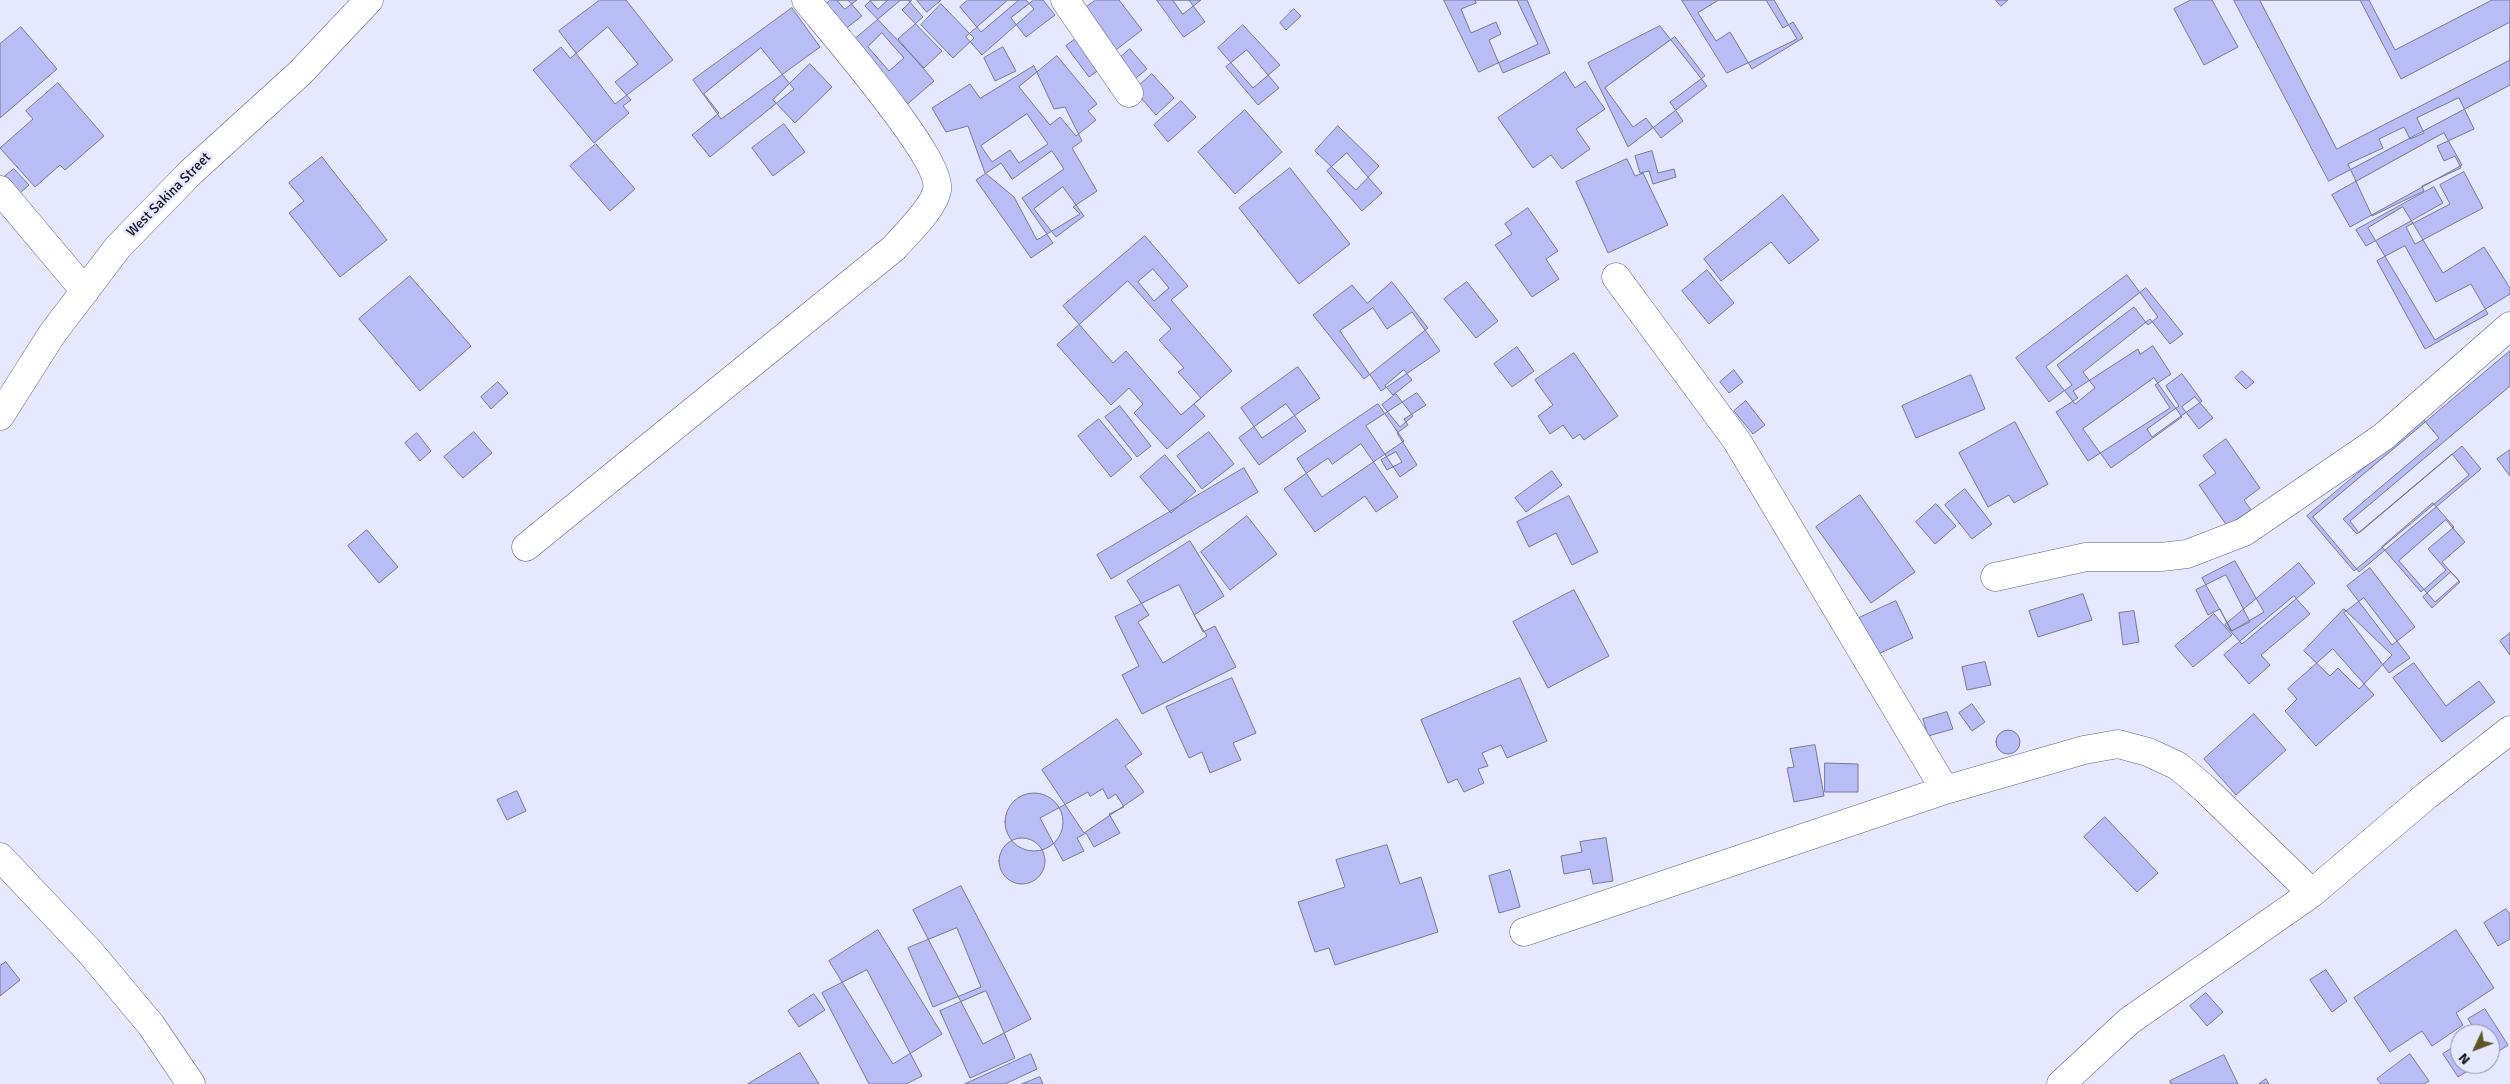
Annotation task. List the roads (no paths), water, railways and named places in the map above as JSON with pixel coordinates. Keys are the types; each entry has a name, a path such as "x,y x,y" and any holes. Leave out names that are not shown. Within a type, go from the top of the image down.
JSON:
{"street":[{"name":"West Sakina Street","path":"0,416 52,334 118,247 191,172 300,73 368,0"},
{"path":"526,547 894,248 917,221 936,194 936,178 918,142 806,0"},
{"path":"1065,0 1129,93"},
{"path":"0,190 85,291"},
{"path":"1616,277 1737,441 1945,790"},
{"path":"1996,576 2086,557 2161,557 2187,554 2244,532 2383,436 2510,326"},
{"path":"2061,1084 2129,1021 2312,893 2426,796 2510,730"},
{"path":"1524,932 1945,790 2084,750 2118,744 2148,752 2178,766 2204,788 2312,893"},
{"path":"0,857 90,952 151,1025 191,1084"}]}
